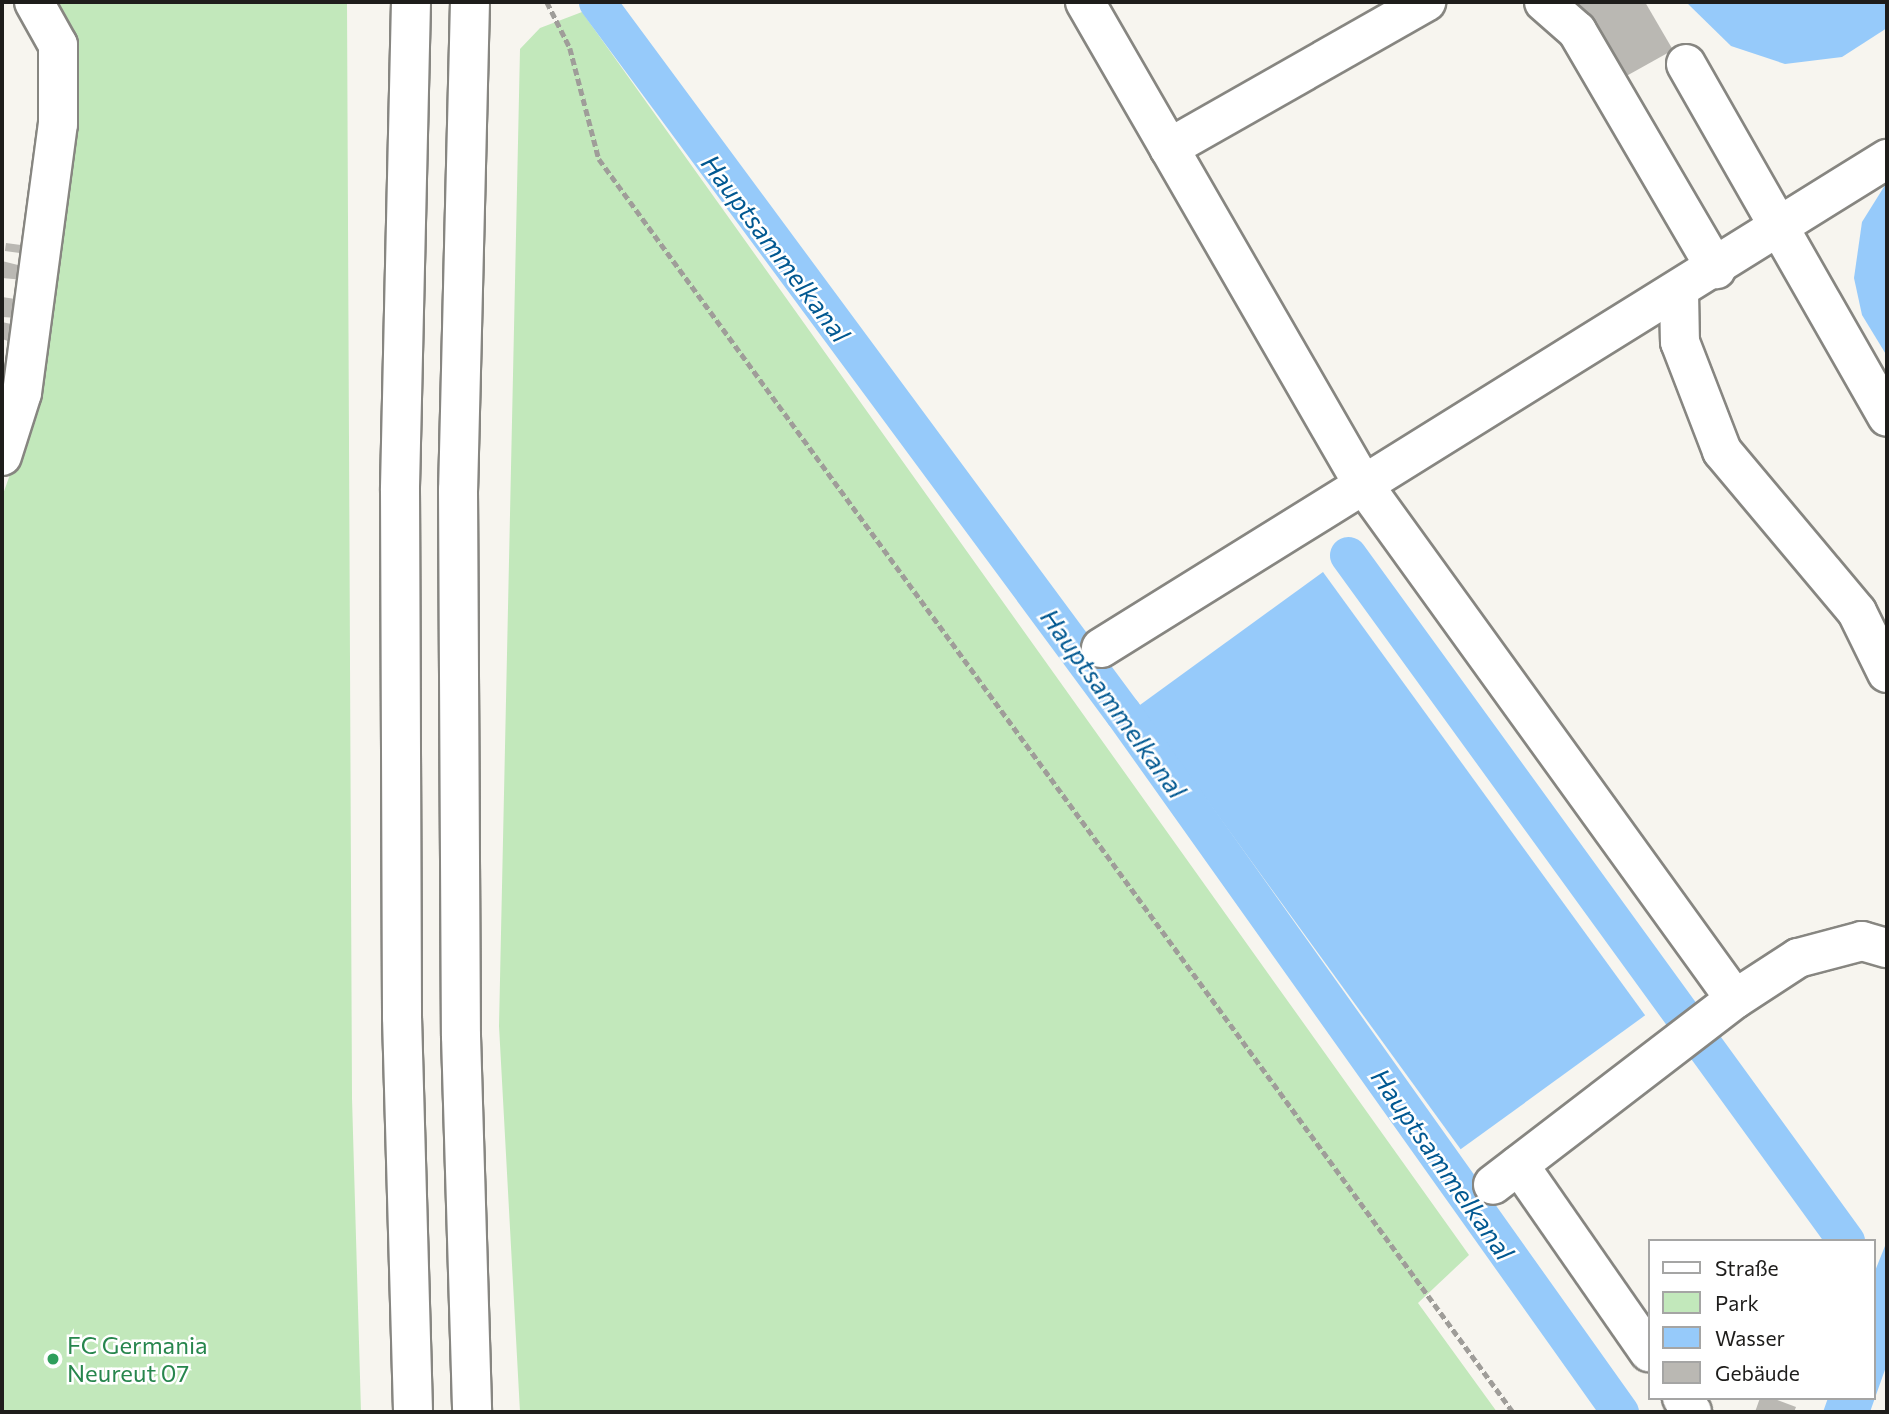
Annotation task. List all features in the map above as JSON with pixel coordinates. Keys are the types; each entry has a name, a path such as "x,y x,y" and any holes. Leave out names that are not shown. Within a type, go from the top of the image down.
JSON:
{"main road":[{"path":"2,456 22,393 58,124 58,45 34,2"},
{"path":"411,2 400,504 402,1017 413,1412"},
{"path":"470,2 458,504 461,1036 472,1412"},
{"path":"1085,2 1363,484 1735,999"},
{"path":"1169,148 1426,2"},
{"path":"1544,2 1577,31 1716,269"},
{"path":"1686,64 1887,417"},
{"path":"1101,648 1363,484 1781,229 1887,159"},
{"path":"1679,292 1680,342 1722,451 1857,612 1887,673"},
{"path":"1647,1350 1506,1175 1735,999 1798,958 1862,941 1887,948"}],"path":[{"path":"547,2 570,48 599,159 1513,1412"}],"green space":[{"path":"53,2 347,2 352,1098 361,1412 2,1412 2,497 37,398"},
{"path":"582,12 1469,1255 1418,1303 1497,1412 520,1412 499,1026 520,49 540,28"}],"water":[{"path":"1686,2 1887,2 1887,28 1842,57 1785,64 1731,46"},
{"path":"1887,182 1887,356 1862,315 1854,278 1862,222"},
{"path":"1323,572 1645,1015 1461,1149 1139,706"},
{"path":"1887,1241 1887,1364 1875,1398 1875,1271"},
{"path":"1827,1400 1874,1400 1870,1412 1823,1412"}],"building":[{"path":"1575,2 1645,2 1673,50 1621,79"},
{"path":"6,243 21,245 20,253 5,251"},
{"path":"2,261 26,267 24,280 2,278"},
{"path":"2,297 22,300 18,318 2,317"},
{"path":"2,322 11,324 8,341 2,339"},
{"path":"1759,1400 1777,1400 1796,1407 1794,1412 1755,1412"}],"waterway":[{"name":"Hauptsammelkanal","path":"597,2 1123,713 1620,1412"},
{"path":"1348,555 1845,1239"}],"place":[{"name":"FC Germania Neureut 07","path":"53,1359"}]}
